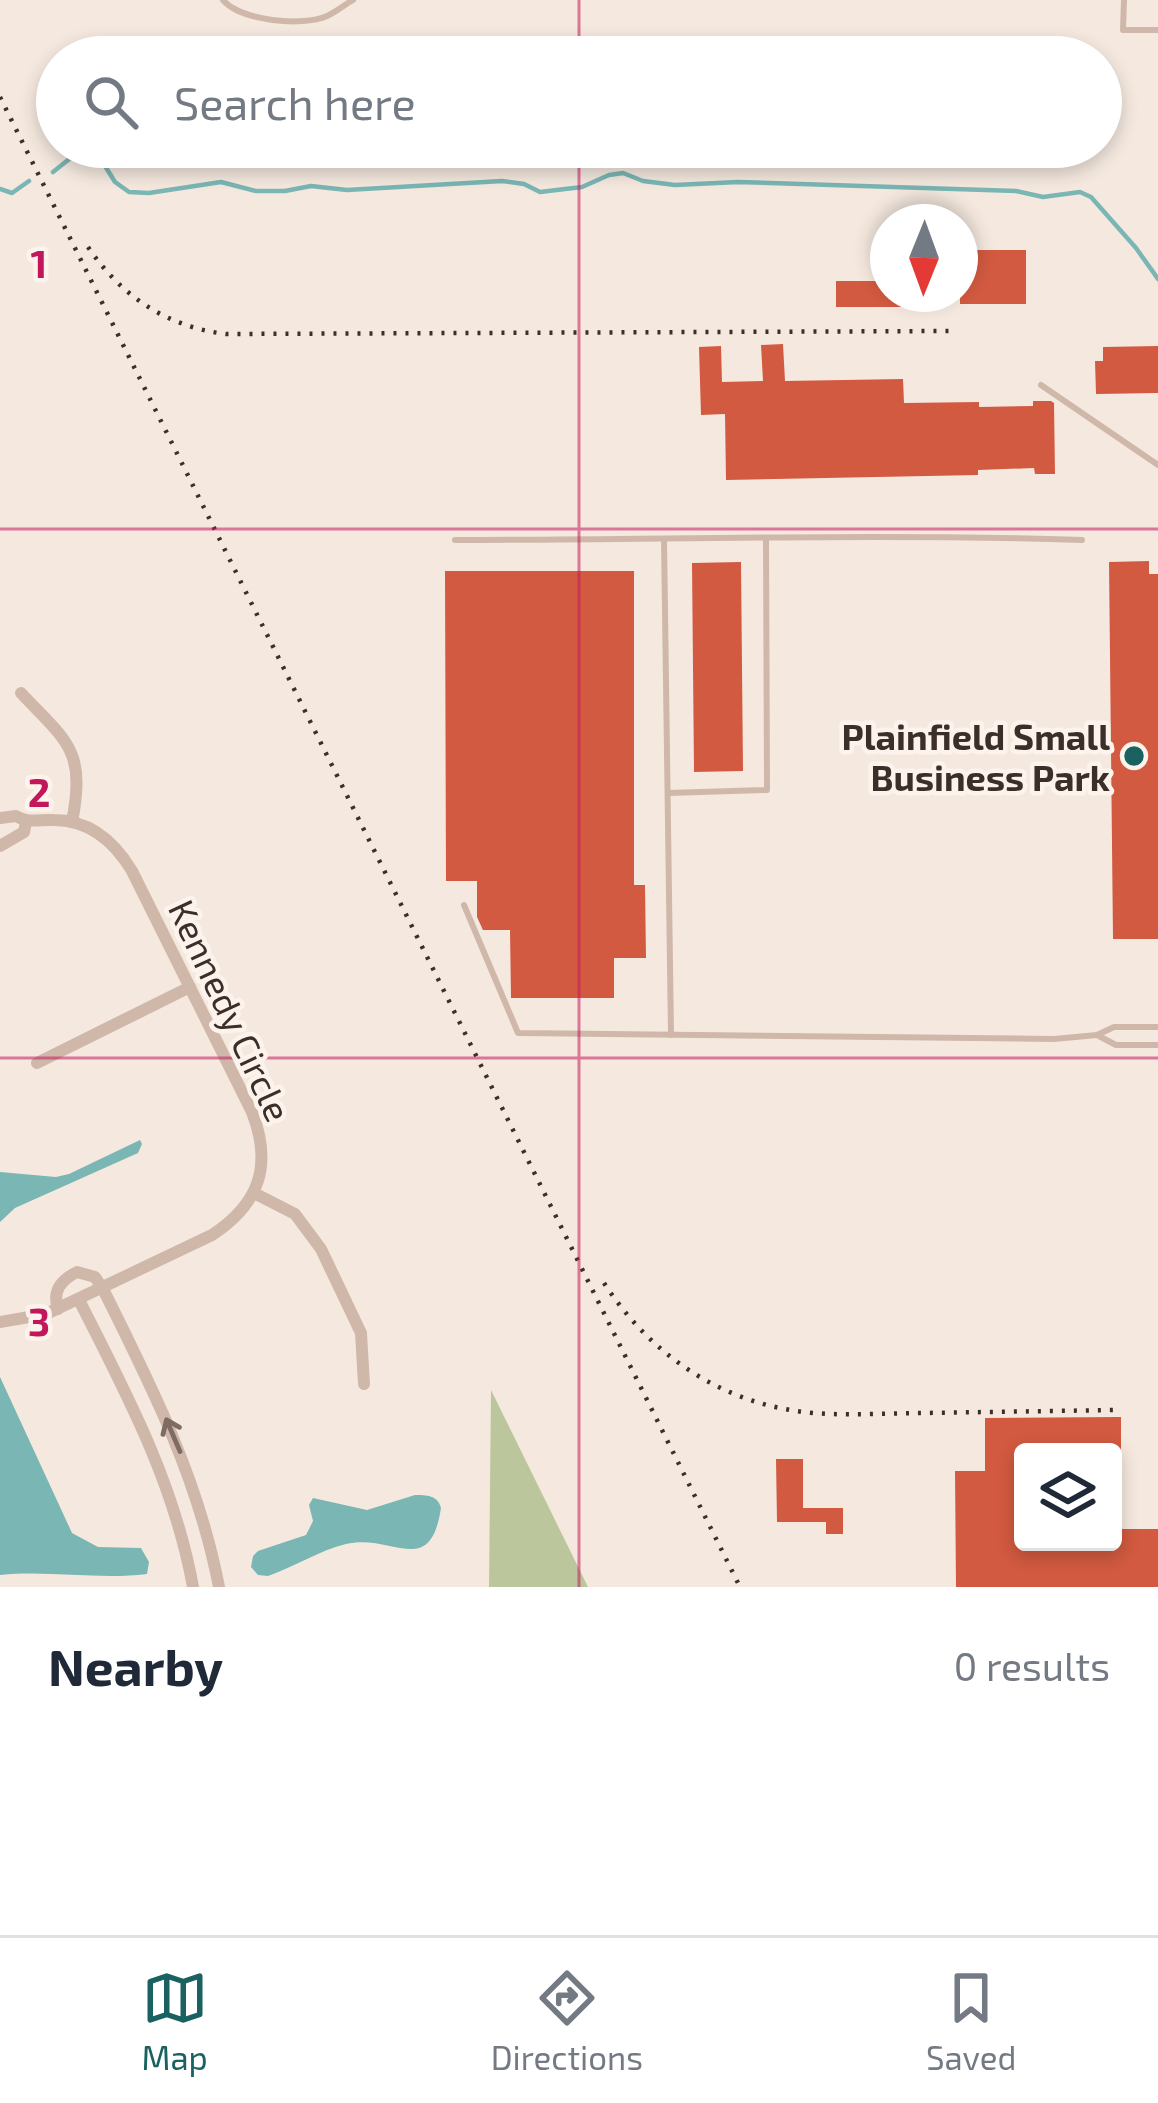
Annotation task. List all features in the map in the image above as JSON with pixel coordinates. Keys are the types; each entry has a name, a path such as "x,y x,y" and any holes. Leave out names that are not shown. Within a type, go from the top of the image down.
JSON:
{"street":[{"path":"0,818 72,821 78,786 68,742 21,693"},
{"name":"Kennedy Circle","path":"72,821 103,836 123,857 190,987 259,1129 262,1162 254,1193"},
{"path":"0,846 24,832 26,822"},
{"path":"38,1063 190,987"},
{"path":"0,1322 58,1309 212,1235 233,1220 254,1193 295,1214 321,1249 361,1333 364,1384"},
{"path":"58,1309 59,1285 77,1272 95,1277 103,1288 188,1471 219,1587"},
{"path":"79,1300 165,1479 192,1580 215,1568"},
{"path":"134,1409 156,1396"},
{"path":"165,1479 188,1471"}],"lane":[{"path":"223,0 247,16 284,21 323,18 352,0"},
{"path":"1124,0 1123,29 1158,30"},
{"path":"1041,386 1158,465"},
{"path":"455,540 931,535 1082,540"},
{"path":"668,793 767,790 766,538"},
{"path":"664,540 671,1035"},
{"path":"464,905 518,1033 1054,1039 1097,1035 1114,1027 1158,1027"},
{"path":"1097,1035 1116,1045 1158,1045"}],"green space":[{"path":"491,1390 588,1587 489,1587"}],"water":[{"path":"140,1140 138,1153 15,1208 0,1222 0,1172 56,1177"},
{"path":"0,1377 72,1533 98,1547 141,1548 149,1562 147,1574 0,1575"},
{"path":"415,1495 434,1498 441,1508 436,1530 418,1548 363,1542 326,1550 268,1576 258,1575 251,1567 258,1551 306,1535 313,1521 309,1505 313,1498 367,1510"}],"building":[{"path":"978,250 1026,250 1026,304 978,304"},
{"path":"836,281 870,281 870,307 836,307"},
{"path":"783,344 785,381 903,379 904,403 979,402 979,407 1051,401 1055,474 1035,474 1034,468 978,470 978,475 726,480 725,414 701,415 699,347 721,346 722,382 763,381 761,345"},
{"path":"1158,346 1158,393 1096,394 1095,361 1103,361 1103,347"},
{"name":"Plainfield Small Business Park","path":"1149,561 1149,574 1158,574 1158,939 1113,939 1109,562"},
{"path":"741,562 743,771 694,772 692,563"},
{"path":"445,571 634,571 634,885 645,885 646,958 614,958 614,998 511,998 510,930 483,930 477,917 477,881 446,881"},
{"path":"1121,1417 1121,1443 1014,1443 1014,1551 1122,1551 1122,1529 1158,1529 1158,1587 956,1587 955,1471 985,1471 985,1418"},
{"path":"776,1459 803,1459 803,1508 843,1508 843,1534 826,1534 826,1522 777,1522"}],"waterway":[{"path":"53,172 58,168"},
{"path":"106,168 129,192 149,193 221,182 256,191 285,191 311,186 347,190 502,181 540,192 582,187 623,173 675,185 738,182 1016,191 1043,197 1080,192 1091,197 1158,279"},
{"path":"0,189 12,193 29,181"}],"railway":[{"path":"0,97 740,1587"},
{"path":"88,247 115,280 147,306 184,324 226,334 951,331"},
{"path":"604,1283 644,1333 693,1373 720,1388 780,1408 841,1414 1115,1410"}],"place":[{"name":"Plainfield Small Business Park","path":"1134,756"}]}
